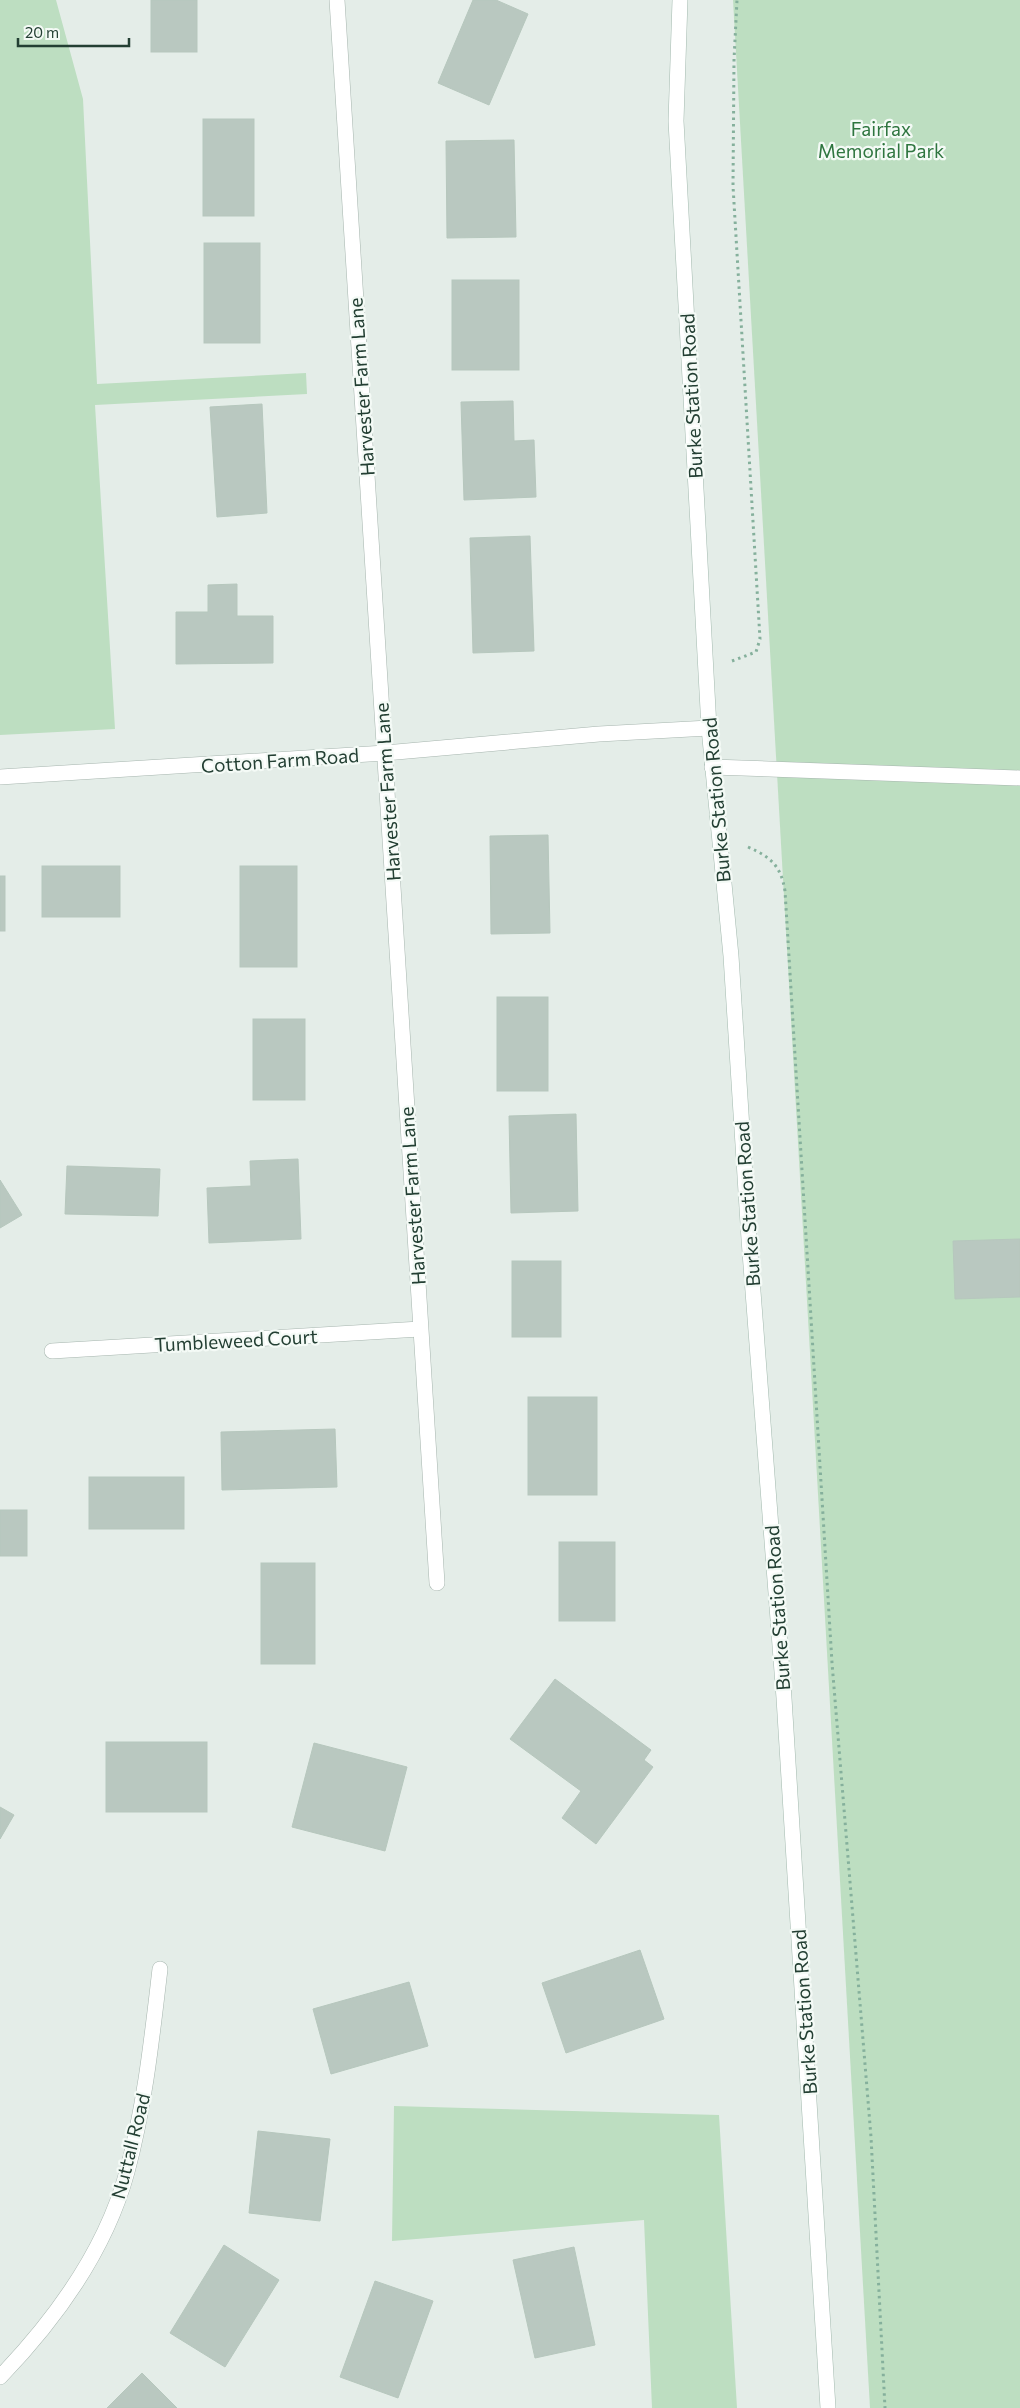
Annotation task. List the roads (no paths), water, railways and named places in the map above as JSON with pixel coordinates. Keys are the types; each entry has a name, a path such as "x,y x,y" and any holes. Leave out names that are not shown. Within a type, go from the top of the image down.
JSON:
{"street":[{"name":"Harvester Farm Lane","path":"337,0 437,1583"},
{"name":"Burke Station Road","path":"680,0 676,121 709,728 731,956 749,1239 784,1698 828,2408"},
{"name":"Cotton Farm Road","path":"0,777 385,753 599,734 709,728"},
{"path":"712,767 1020,778"},
{"name":"Tumbleweed Court","path":"52,1351 420,1329"},
{"name":"Nuttall Road","path":"0,2377 26,2350 55,2314 96,2247 113,2210 126,2173 143,2101 160,1969"}],"park label":[{"name":"Fairfax Memorial Park","path":"881,139"}]}
